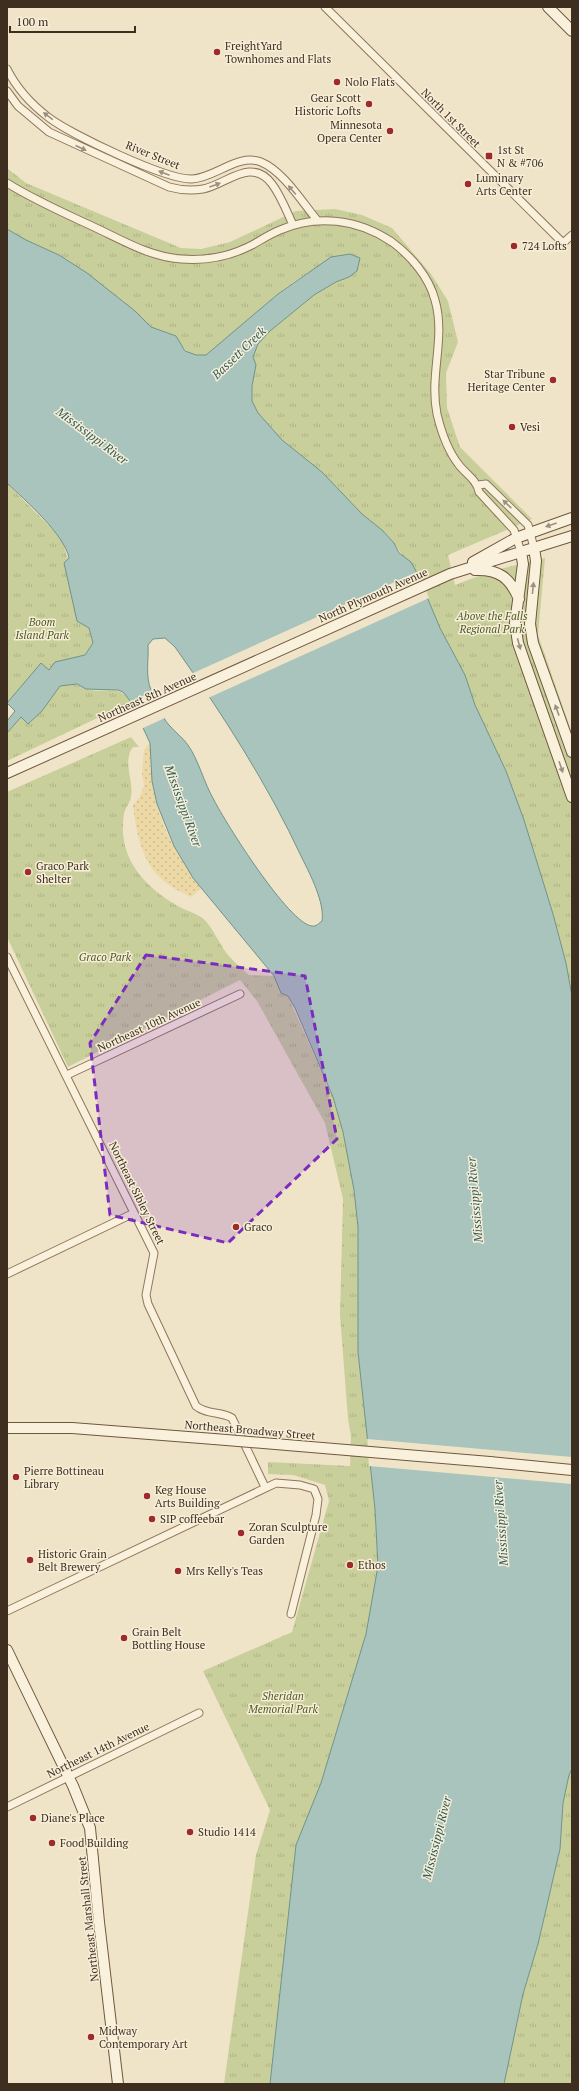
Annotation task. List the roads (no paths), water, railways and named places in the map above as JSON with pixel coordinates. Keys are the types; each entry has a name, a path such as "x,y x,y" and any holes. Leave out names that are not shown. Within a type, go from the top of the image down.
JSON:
{"main road":[{"path":"548,7 572,31"},
{"name":"North Plymouth Avenue","path":"298,642 455,572 516,538 572,518"},
{"name":"North Plymouth Avenue","path":"455,572 572,536"},
{"path":"534,548 536,562 530,624 533,643 572,752"},
{"path":"521,552 522,564 519,600 515,623 518,642 572,797"},
{"path":"455,572 488,570 500,574 514,588 519,600"},
{"name":"Northeast 8th Avenue","path":"7,773 298,642"},
{"name":"Northeast Broadway Street","path":"7,1428 72,1428 572,1470"},
{"name":"Northeast Marshall Street","path":"7,1650 87,1816 90,1828 99,1922 118,2084"}],"street":[{"name":"North 1st Street","path":"325,7 563,243 572,235"},
{"name":"River Street","path":"7,70 20,90 33,105 58,124 165,174 178,178 204,178 238,162 259,162 276,172 317,220"},
{"name":"River Street","path":"7,91 18,106 49,132 169,187 180,190 203,189 242,173 257,174 272,184 294,225"},
{"path":"7,183 36,199 137,247 158,255 181,259 210,258 231,254 294,225 317,220 350,223 377,233 403,250 423,275 435,299 439,318 440,334 435,387 437,414 445,439 458,464 478,485 479,492 514,530 521,552"},
{"path":"478,485 486,484 528,525 534,548"},
{"path":"538,699 551,694"},
{"name":"Northeast Sibley Street","path":"7,957 67,1075 154,1253 146,1295 148,1304 196,1406 201,1410 224,1413 232,1418 266,1487"},
{"name":"Northeast 10th Avenue","path":"67,1075 240,994"},
{"path":"7,1274 134,1213"},
{"path":"7,1611 128,1555 276,1483 300,1485 314,1489 318,1499 316,1515 291,1614"},
{"name":"Northeast 14th Avenue","path":"7,1807 199,1713"}],"water":[{"path":"7,229 26,240 59,255 87,273 135,311 151,327 176,336 185,351 196,355 206,355 278,294 331,257 350,254 360,258 357,271 349,277 336,282 314,295 270,331 258,344 253,357 256,365 252,386 252,401 258,413 282,440 322,472 362,514 382,530 394,543 399,553 411,562 417,573 440,628 465,675 475,705 506,771 524,820 553,914 566,963 572,996 572,1769 569,1775 563,1803 560,1849 538,1944 523,1994 504,2084 270,2084 296,1845 321,1783 366,1634 378,1566 375,1509 358,1352 358,1227 354,1190 343,1132 333,1097 295,1008 288,996 281,993 274,976 193,878 174,846 157,804 152,781 150,743 131,702 123,692 118,690 86,689 77,684 60,686 42,711 28,724 21,717 7,733 7,721 15,711 7,703 41,663 49,670 55,662 85,655 93,643 89,628 77,621 64,563 69,558 66,549 52,528 7,483","holes":["165,638 175,647 243,750 288,830 309,872 319,897 322,921 316,925 312,926 302,921 289,909 258,870 220,812 192,751 186,742 171,728 158,708 148,679 148,645 153,639"]}],"place":[{"name":"FreightYard Townhomes and Flats","path":"217,52"},
{"name":"Nolo Flats","path":"337,82"},
{"name":"Gear Scott Historic Lofts","path":"369,104"},
{"name":"Minnesota Opera Center","path":"390,131"},
{"name":"1st St N & #706","path":"489,156"},
{"name":"Luminary Arts Center","path":"468,184"},
{"name":"724 Lofts","path":"514,246"},
{"name":"Star Tribune Heritage Center","path":"553,380"},
{"name":"Vesi","path":"512,427"},
{"name":"Graco Park Shelter","path":"28,872"},
{"name":"Graco","path":"236,1227"},
{"name":"Pierre Bottineau Library","path":"16,1477"},
{"name":"Keg House Arts Building","path":"147,1496"},
{"name":"SIP coffeebar","path":"152,1519"},
{"name":"Zoran Sculpture Garden","path":"241,1533"},
{"name":"Historic Grain Belt Brewery","path":"30,1560"},
{"name":"Ethos","path":"350,1565"},
{"name":"Mrs Kelly's Teas","path":"178,1571"},
{"name":"Grain Belt Bottling House","path":"124,1638"},
{"name":"Diane's Place","path":"33,1818"},
{"name":"Studio 1414","path":"190,1832"},
{"name":"Food Building","path":"52,1843"},
{"name":"Midway Contemporary Art","path":"91,2037"}],"water label":[{"name":"Bassett Creek","path":"239,353"},
{"name":"Mississippi River","path":"92,436"},
{"name":"Mississippi River","path":"183,806"},
{"name":"Mississippi River","path":"475,1200"},
{"name":"Mississippi River","path":"501,1523"},
{"name":"Mississippi River","path":"437,1838"}],"park label":[{"name":"Above the Falls Regional Park","path":"492,622"},
{"name":"Boom Island Park","path":"42,628"},
{"name":"Graco Park","path":"105,957"},
{"name":"Sheridan Memorial Park","path":"283,1702"}]}
